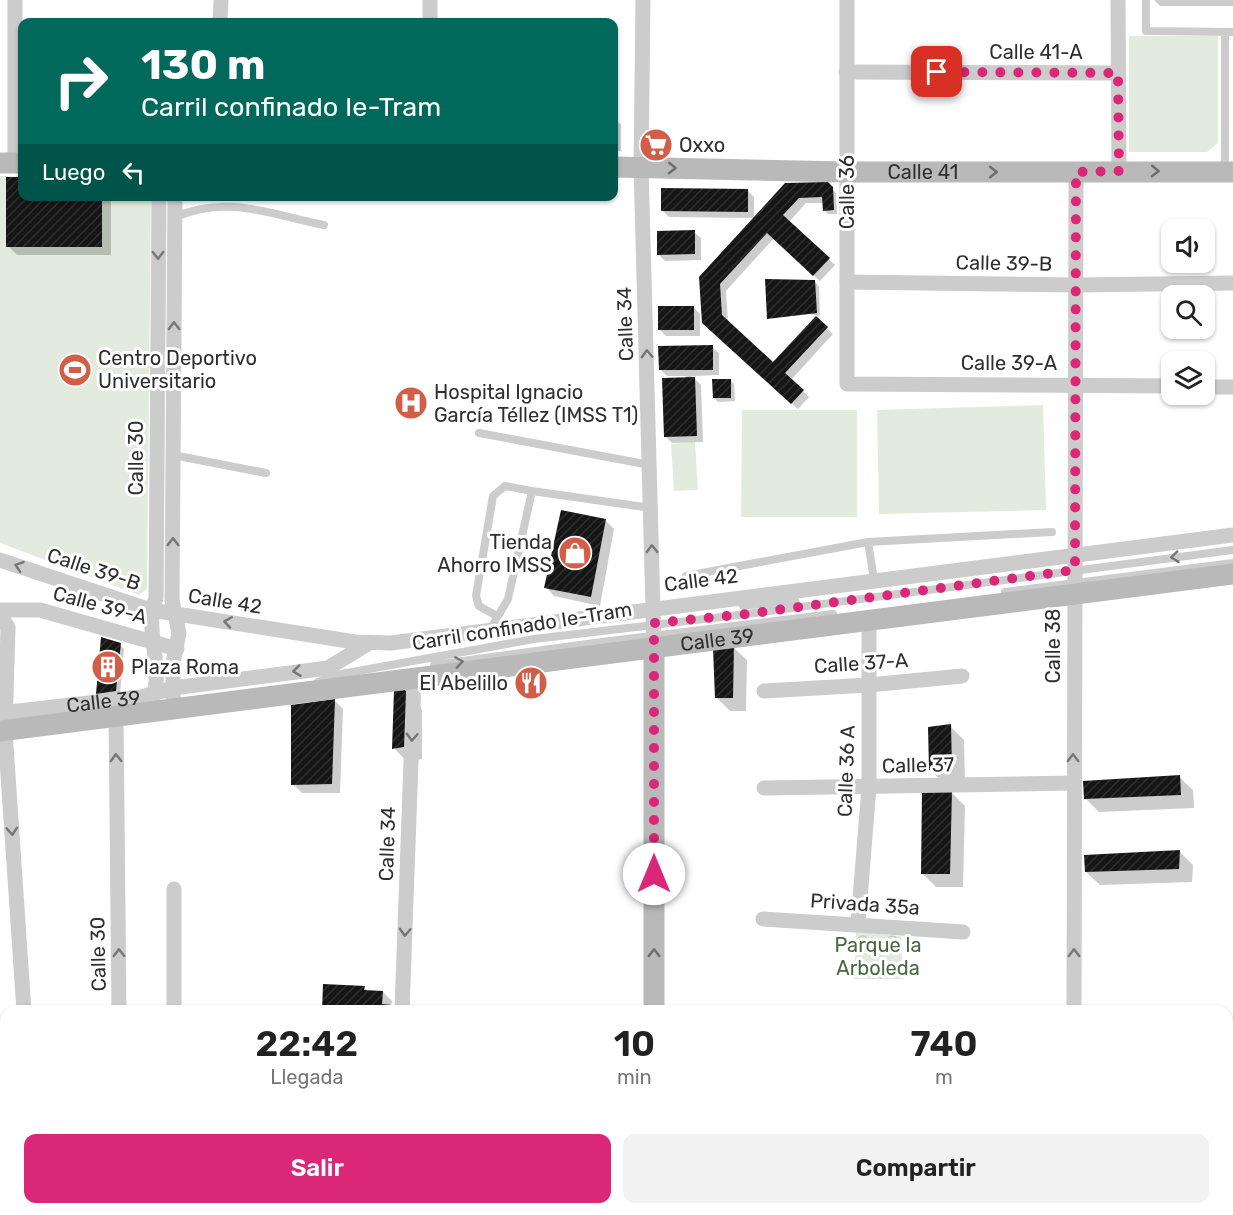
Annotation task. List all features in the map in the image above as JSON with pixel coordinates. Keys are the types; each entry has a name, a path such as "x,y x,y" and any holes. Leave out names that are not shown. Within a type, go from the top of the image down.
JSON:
{"main road":[{"name":"Calle 41","path":"618,167 847,172 1229,172"},
{"name":"Calle 39","path":"3,721 116,717 150,704 414,678 654,628 869,620 1075,583 1233,574"},
{"path":"654,628 654,1005"}],"street":[{"path":"12,163 15,0"},
{"path":"220,18 221,0"},
{"path":"430,0 430,18"},
{"name":"Calle 34","path":"644,0 641,167 654,628"},
{"name":"Calle 36","path":"847,0 847,384"},
{"path":"1118,0 1119,171"},
{"name":"Calle 41-A","path":"846,72 1118,73"},
{"name":"Calle 38","path":"1074,1005 1076,172"},
{"name":"Calle 30","path":"150,704 157,666 152,642 151,610 156,598 159,201"},
{"name":"Calle 30","path":"175,201 172,600 179,633 173,663 181,700"},
{"name":"Calle 39-B","path":"847,282 1076,285 1233,283"},
{"name":"Calle 39-A","path":"847,384 1161,386"},
{"path":"1215,387 1233,387"},
{"name":"Calle 42","path":"175,614 369,643 391,644 489,631 654,628 874,580 1233,535"},
{"name":"Calle 39-B","path":"0,560 151,610 175,614"},
{"name":"Calle 39-A","path":"0,610 40,610 127,637 177,649"},
{"path":"0,616 8,627 3,721 24,1005"},
{"name":"Calle 36 A","path":"858,923 869,787 869,620"},
{"path":"181,700 328,668 369,643"},
{"name":"Calle 37-A","path":"764,691 869,686 962,676"},
{"name":"Calle 34","path":"402,1005 414,678"},
{"name":"Calle 39","path":"3,721 150,704"},
{"name":"Calle 30","path":"116,717 120,1005"},
{"name":"Calle 37","path":"764,788 1073,783"},
{"path":"174,889 174,1005"},
{"name":"Privada 35a","path":"764,919 858,923 963,932"}],"lane":[{"path":"1146,0 1146,31 1229,32 1229,172"},
{"path":"174,217 206,206 230,205 324,225"},
{"path":"479,433 650,465"},
{"path":"157,453 266,473"},
{"path":"497,616 479,606 477,596 493,496 505,486 651,508"},
{"path":"489,631 508,598 532,491"},
{"path":"686,576 868,542 1052,532"},
{"path":"868,542 874,580"},
{"name":"Carril confinado Ie-Tram","path":"181,700 318,682 747,614 1075,583 1233,550"},
{"name":"Carril confinado Ie-Tram","path":"994,594 1233,563"},
{"name":"Carril confinado Ie-Tram","path":"318,682 336,675 429,656 654,628 843,613"}],"green space":[{"path":"1129,36 1218,36 1218,143 1207,152 1129,152"},
{"name":"Centro Deportivo Universitario","path":"0,176 18,177 18,201 151,201 147,589 139,595 0,543"},
{"path":"1043,405 1046,510 879,514 877,410"},
{"path":"742,410 857,410 857,517 741,517"},
{"path":"695,442 698,490 674,491 671,444"},
{"name":"Parque la Arboleda","path":"856,932 901,936 903,979 854,979"}],"building":[{"path":"6,177 18,177 18,201 102,201 102,247 6,247"},
{"path":"828,182 833,187 834,210 823,211 822,197 799,198 783,215 830,258 813,276 767,233 720,284 722,315 773,362 816,316 828,327 785,373 804,390 791,404 702,323 699,277 785,183"},
{"path":"661,188 748,189 748,212 661,211"},
{"path":"695,230 695,254 657,255 657,231"},
{"path":"765,279 815,280 817,313 767,319"},
{"path":"658,306 694,306 694,330 658,330"},
{"path":"713,345 713,370 659,370 658,346"},
{"path":"695,377 697,436 664,437 662,378"},
{"path":"712,379 731,379 731,398 713,398"},
{"name":"Tienda Ahorro IMSS","path":"561,510 606,519 591,597 544,588"},
{"name":"Plaza Roma","path":"101,637 121,643 116,691 96,694"},
{"path":"734,645 733,698 715,698 713,648"},
{"path":"405,690 409,695 409,746 392,749 394,691"},
{"path":"335,699 332,784 291,785 291,705"},
{"path":"951,724 952,770 929,770 928,727"},
{"path":"1180,775 1181,795 1084,799 1083,781"},
{"path":"952,790 950,874 921,874 922,791"},
{"path":"1180,850 1179,869 1085,872 1084,855"},
{"path":"323,984 365,986 364,990 383,991 382,1004 391,1005 322,1005"}],"place":[{"name":"Oxxo","path":"656,145"},
{"name":"Centro Deportivo Universitario","path":"75,370"},
{"name":"Hospital Ignacio García Téllez (IMSS T1)","path":"411,403"},
{"name":"Tienda Ahorro IMSS","path":"575,553"},
{"name":"Plaza Roma","path":"108,667"},
{"name":"El Abelillo","path":"531,683"}],"route":[{"path":"654,874 654,623 676,623 1075,570 1076,172 1119,171 1118,73 937,72"}]}
